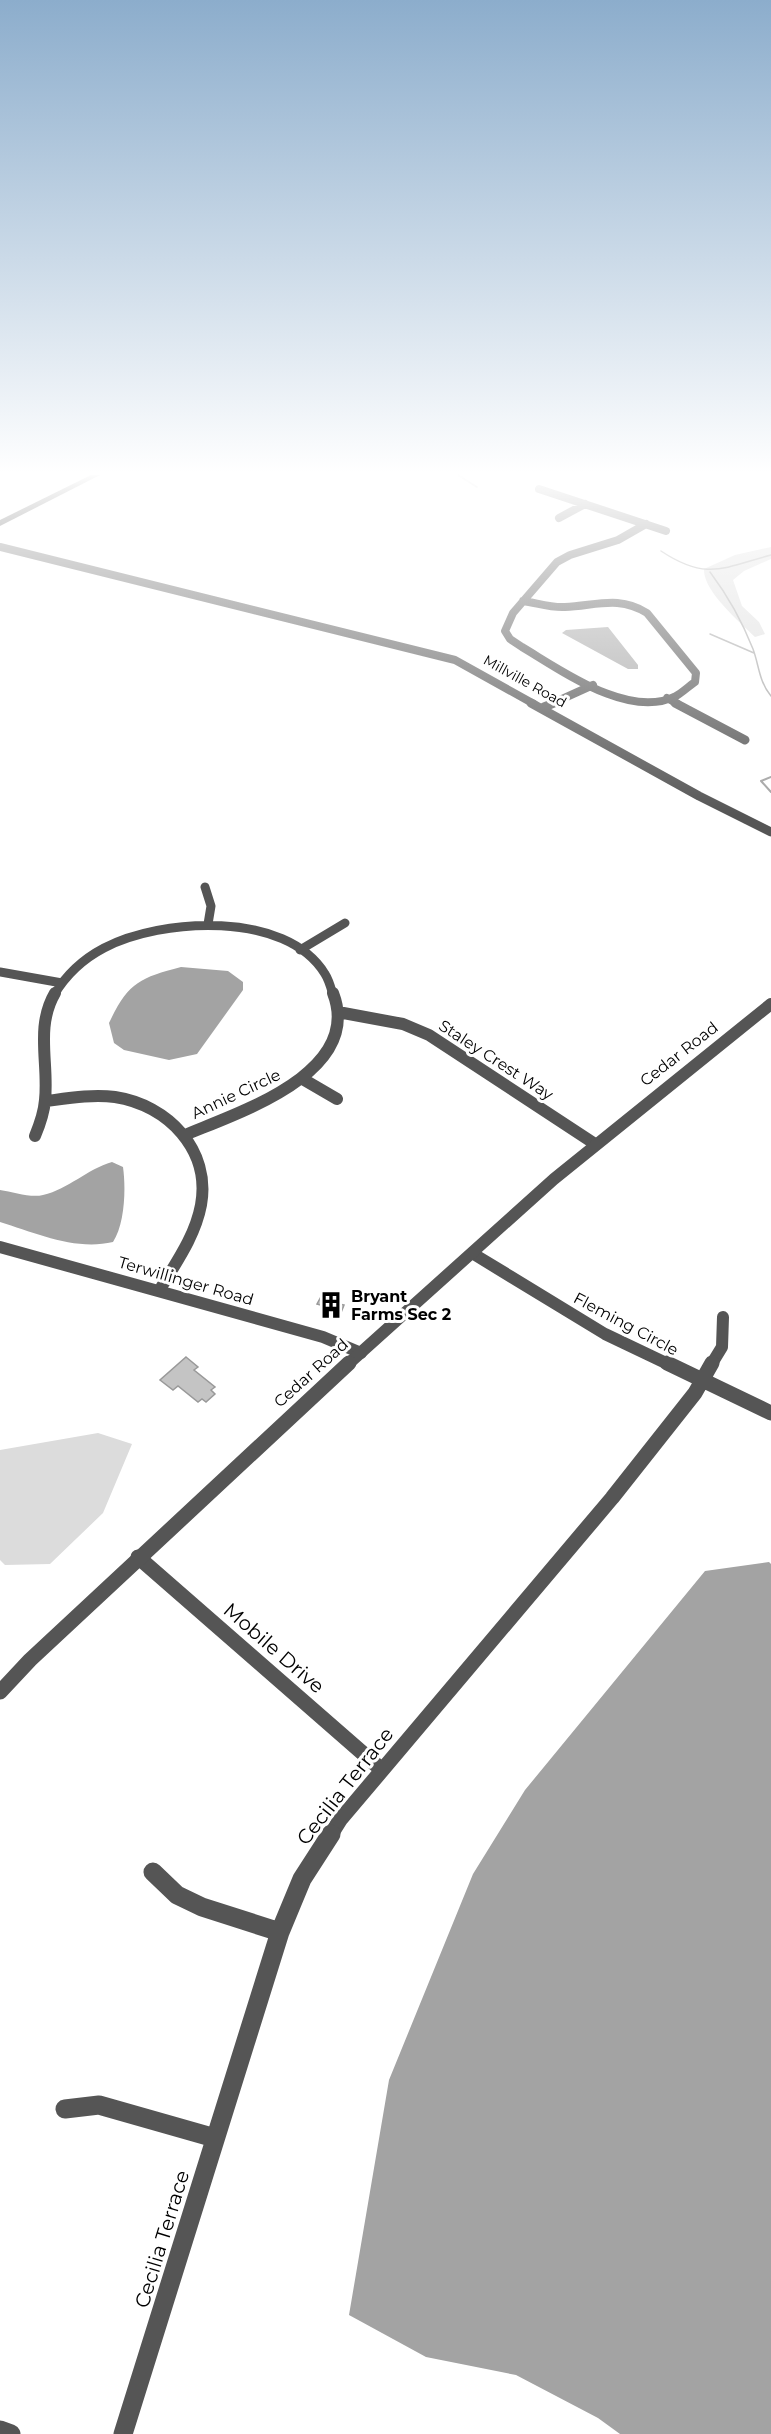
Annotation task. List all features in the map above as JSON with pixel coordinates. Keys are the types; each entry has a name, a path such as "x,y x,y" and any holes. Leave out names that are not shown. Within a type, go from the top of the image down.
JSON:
{"street":[{"name":"Millville Road","path":"168,589 449,658 544,707 699,796 771,832"},
{"path":"523,601 560,607 608,601 630,601 647,613 696,673 695,682 667,698 648,702 629,701 593,686 510,639 505,631 506,624 523,601 533,589"},
{"path":"544,707 593,686"},
{"path":"667,698 746,740"},
{"path":"205,886 211,906 208,924"},
{"path":"300,950 345,923"},
{"path":"35,1136 44,1120 47,1101 45,1019 48,1007 62,983 94,954 121,941 169,927 208,924 241,927 270,935 300,950 324,972 334,989 338,1011"},
{"path":"0,972 62,983"},
{"name":"Cedar Road","path":"0,1692 138,1557 472,1253 595,1144 771,1004"},
{"name":"Annie Circle","path":"185,1135 261,1101 302,1078 314,1067 329,1045 338,1011"},
{"name":"Staley Crest Way","path":"338,1011 404,1024 429,1035 595,1144"},
{"path":"302,1078 337,1099"},
{"path":"47,1101 83,1096 124,1099 162,1113 185,1135 195,1150 200,1167 202,1197 195,1225 159,1291"},
{"name":"Terwillinger Road","path":"0,1247 323,1337 361,1353"},
{"name":"Fleming Circle","path":"472,1253 604,1334 771,1413"},
{"name":"Cecilia Terrace","path":"123,2434 280,1932 302,1879 327,1839 382,1770 612,1498 702,1381 722,1347 723,1317"},
{"name":"Mobile Drive","path":"138,1557 382,1770"},
{"path":"153,1872 177,1895 202,1907 280,1932"},
{"path":"65,2109 99,2105 215,2138"},
{"path":"0,2430 11,2434"}],"shaded area":[{"path":"710,589 736,589 742,606 759,622 765,634 755,637"},
{"path":"608,627 638,665 638,669 628,669 562,633 566,630"},
{"path":"181,967 228,971 243,982 243,990 197,1054 169,1060 124,1050 114,1043 109,1023 129,991 145,979"},
{"path":"112,1162 123,1167 124,1185 124,1206 120,1226 113,1242 70,1243 0,1222 0,1190 43,1195"},
{"path":"98,1433 132,1444 103,1513 50,1564 5,1565 0,1560 0,1450"},
{"path":"769,1562 771,1564 771,2434 620,2434 598,2418 516,2375 426,2357 349,2315 389,2080 473,1874 525,1790 705,1571"}],"building":[{"name":"Bryant Farms Sec 2","path":"322,1295 337,1299 335,1303 344,1305 340,1315 322,1310 324,1306 317,1304"},
{"path":"186,1357 198,1367 194,1370 215,1387 211,1390 215,1394 206,1402 202,1399 198,1402 178,1386 173,1390 160,1380"}],"waterway":[{"path":"721,589 744,629 762,679 771,696"},
{"path":"710,634 754,653"},
{"path":"771,777 761,781 771,792"}],"place":[{"name":"Bryant Farms Sec 2","path":"331,1305"}]}
